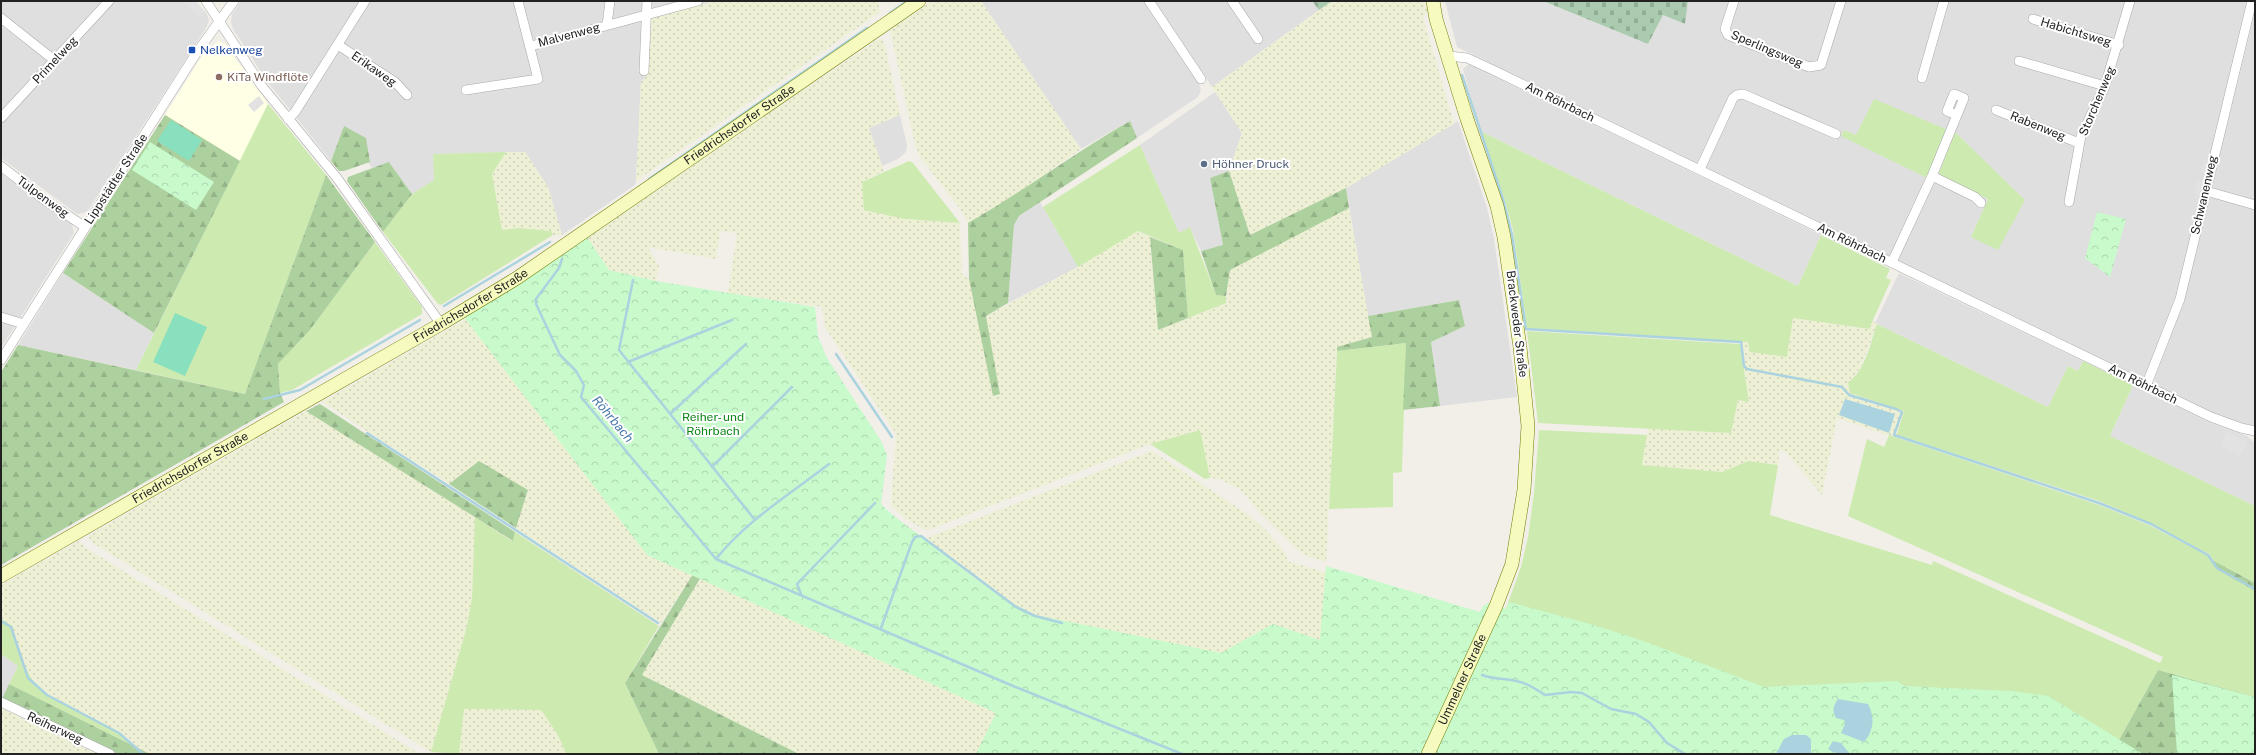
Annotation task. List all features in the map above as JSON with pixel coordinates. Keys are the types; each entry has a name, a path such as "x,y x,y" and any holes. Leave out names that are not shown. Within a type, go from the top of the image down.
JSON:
{"main road":[{"name":"Friedrichsdorfer Straße","path":"1,576 441,324 534,266 919,1"},
{"name":"Brackweder Straße","path":"1433,1 1436,19 1448,51 1467,119 1497,206 1504,238 1527,410 1526,465 1518,534 1512,564 1496,606"},
{"name":"Brackweder Straße","path":"1437,1 1444,20 1448,51"},
{"name":"Ummelner Straße","path":"1428,754 1496,606"}],"street":[{"name":"Primelweg","path":"1,118 109,1"},
{"path":"206,1 261,85 337,178 441,324"},
{"name":"Lippstädter Straße","path":"1,360 197,52 234,1"},
{"name":"Erikaweg","path":"288,119 295,112 365,1"},
{"path":"466,90 538,80 531,46 518,1"},
{"name":"Malvenweg","path":"608,25 610,1"},
{"path":"644,71 647,1"},
{"name":"Malvenweg","path":"531,46 698,1"},
{"path":"1149,1 1201,79"},
{"path":"1232,1 1258,40"},
{"name":"Sperlingsweg","path":"1734,1 1725,29 1728,35 1809,67 1821,65 1841,1"},
{"path":"1922,78 1944,1"},
{"name":"Schwanenweg","path":"2146,386 2180,299 2252,1"},
{"name":"Storchenweg","path":"2069,202 2079,143 2105,86 2119,45 2127,2"},
{"path":"1,18 54,60"},
{"name":"Habichtsweg","path":"2032,19 2119,45"},
{"name":"Erikaweg","path":"338,45 395,82 407,95"},
{"name":"Am Röhrbach","path":"1448,51 1467,58 1700,169 2211,417 2241,428 2255,431"},
{"path":"2019,61 2105,86"},
{"path":"1700,169 1733,98 1737,95 1743,94 1836,134"},
{"name":"Rabenweg","path":"1996,110 2079,143"},
{"path":"1892,262 1932,176 1957,115"},
{"name":"Tulpenweg","path":"1,166 42,198 85,227"},
{"path":"1932,176 1975,197 1981,203"},
{"path":"2206,191 2255,205"},
{"path":"1,317 24,324"},
{"name":"Reiherweg","path":"1,702 110,754"}],"shaded area":[{"path":"1,1 195,1 207,14 209,20 206,28 87,212 77,214 1,158"},
{"path":"184,1 195,1 205,11 199,17"},
{"path":"241,1 715,1 650,19 646,77 641,82 635,185 562,235 548,187 525,152 433,154 435,180 412,194 390,163 372,168 344,126 331,161 266,80 233,29 231,22 232,14"},
{"path":"715,1 878,1 880,12 636,181 641,82 646,77 650,19"},
{"path":"932,1 981,1 1081,149 1011,198 968,223 961,210 920,157 915,144 890,30"},
{"path":"981,1 1145,1 1198,80 1201,91 1198,97 1137,138 1129,121 1081,149"},
{"path":"1155,1 1312,1 1319,10 1212,87"},
{"path":"1332,1 1425,1 1428,12 1423,17 1454,124 1346,188 1250,235 1229,171 1242,133 1212,87"},
{"path":"1445,1 1543,1 1648,44 1663,15 1685,24 1688,1 2249,1 2175,298 2146,376 2141,378 1457,47","holes":["1844,130 1856,135 1948,130 1926,180 1925,177","1955,132 2024,200 1971,237 1988,199 1941,176 1939,173 1939,168"]},
{"path":"2255,12 2255,426 2240,423 2211,412 2156,385 2154,380 2184,299"},
{"path":"879,39 884,41 900,115 869,128 884,171 862,182 905,219 960,223 962,275 969,279 993,396 1000,394 986,316 1078,267 1137,231 1150,237 1158,330 1226,303 1229,270 1349,208 1372,337 1337,347 1326,562 1306,556 1298,550 1260,513 1241,490 1220,479 1210,478 1199,430 1150,444 928,530 923,529 904,518 891,505 896,434 825,327 822,307 728,293 737,233 720,231 716,259 648,247 659,266 656,281 609,270 587,237"},
{"name":"KiTa Windflöte","path":"218,41 225,44 268,104 240,161 165,115 207,48 209,50"},
{"path":"1469,64 1821,235 1798,286 1480,131 1463,69"},
{"path":"1215,92 1242,133 1229,171 1210,178 1223,245 1201,251 1190,228 1179,233 1140,145"},
{"path":"259,96 264,103 254,112 248,105"},
{"path":"900,115 907,145 906,152 898,159 882,166 869,128"},
{"path":"1458,121 1487,208 1494,239 1517,397 1440,406 1431,342 1465,326 1458,300 1368,316 1346,188"},
{"path":"506,152 525,152 548,187 562,235 553,235 551,231 519,228 502,230 492,174"},
{"path":"2204,159 2210,161 2207,174 2200,172"},
{"path":"1,173 72,224 74,233 1,348"},
{"path":"2198,181 2204,182 2200,195 2194,193"},
{"path":"1040,202 1078,267 1008,303 1014,225 1019,216"},
{"path":"63,273 154,333 136,370 18,345"},
{"path":"1899,273 2083,361 2078,371 2068,366 2048,407 1875,323"},
{"path":"494,303 703,558 661,623 516,528 528,491 479,461 449,484 322,402"},
{"path":"1793,318 1868,329 1872,321 1877,324 1861,367 1848,382 1850,393 1905,411 1896,438 1837,418 1822,495 1785,451 1779,450 1778,465 1748,461 1722,472 1642,465 1648,428 1731,433 1738,400 1749,402 1740,341 1748,342 1787,357"},
{"path":"2133,385 2209,422 2247,436 2254,442 2255,506 2110,436"},
{"path":"306,411 475,517 472,598 467,626 431,752 93,543 88,536"},
{"path":"2227,431 2247,441 2240,456 2220,446"},
{"path":"1152,451 1247,514 1266,530 1286,554 1287,561 1479,617 1420,754 1025,687 917,533 924,539"},
{"path":"79,541 86,548 420,754 150,754 138,748 130,739 46,693 29,675 12,631 13,626 1,619 1,585"},
{"path":"710,562 1172,754 799,754 642,675"},
{"path":"1,654 18,666 2,699 1,698"},
{"path":"1,708 97,754 1,754"},
{"path":"463,709 541,710 558,735 566,754 459,754"}],"green space":[{"path":"1312,1 1332,1 1319,10"},
{"path":"1543,1 1688,1 1685,24 1663,15 1648,44"},
{"path":"1874,99 1948,130 1926,181 1925,177 1841,136 1844,130 1856,135"},
{"path":"268,104 326,175 245,394 136,370"},
{"path":"165,115 240,161 154,333 63,273"},
{"path":"171,120 202,140 189,161 157,141"},
{"path":"1130,121 1137,138 1019,216 1014,225 1008,303 986,316 1000,394 993,396 969,279 968,223"},
{"path":"344,126 366,138 370,162 344,171 339,171 331,161"},
{"path":"1480,131 1798,286 1821,235 1890,269 1886,278 1891,280 1869,329 1793,318 1787,357 1750,352 1748,342 1527,328 1513,230 1504,198"},
{"path":"1955,132 2025,200 1998,250 1971,237 1988,199 1941,176 1939,173"},
{"path":"150,142 214,182 196,210 132,170"},
{"path":"1140,145 1179,233 1190,227 1216,295 1226,296 1226,303 1188,318 1183,250 1138,231 1078,267 1043,207"},
{"path":"506,152 492,174 502,230 519,228 551,231 553,235 441,305 438,304 383,232 412,194 434,180 433,154"},
{"path":"909,161 913,163 960,223 905,219 864,210 862,182"},
{"path":"389,162 412,194 383,232 347,181 348,177"},
{"path":"1229,171 1250,235 1346,188 1349,208 1230,270 1226,296 1216,295 1201,251 1223,245 1210,178"},
{"path":"326,175 375,242 310,330 278,364 280,393 284,402 1,565 1,372 18,345 245,394"},
{"path":"2097,212 2126,219 2110,277 2085,258"},
{"name":"Reiher- und Röhrbach","path":"587,237 609,270 656,281 815,307 818,337 827,358 881,441 887,455 881,504 964,570 1006,599 1036,615 1221,653 1273,624 1320,640 1326,566 1480,612 1483,606 1488,603 1506,609 1509,602 1597,626 1646,642 1764,687 1897,681 1904,686 2011,691 2048,696 2143,754 976,754 996,713 647,555 463,316"},
{"path":"1150,237 1183,250 1188,318 1158,330"},
{"path":"375,242 422,307 422,314 292,390 280,393 278,364 310,330"},
{"path":"1459,300 1465,326 1431,342 1440,406 1403,410 1406,343 1337,351 1337,347 1372,337 1368,316"},
{"path":"175,313 207,327 185,376 153,362"},
{"path":"1877,324 2048,407 2068,366 2078,371 2083,361 2133,385 2110,436 2255,506 2255,583 2214,561 2209,554 2152,524 2099,501 1897,435 1904,411 1850,393 1848,382 1859,371 1867,356"},
{"path":"1527,331 1740,344 1749,402 1738,400 1731,433 1538,423"},
{"path":"1406,343 1402,472 1393,473 1393,507 1329,509 1337,351"},
{"path":"320,404 515,532 513,541 306,411"},
{"path":"1200,430 1210,478 1205,479 1150,444"},
{"path":"1539,430 1647,435 1642,465 1722,472 1748,461 1778,465 1770,515 1932,565 1933,561 2160,663 2163,657 1848,516 1867,439 1884,447 1889,435 2099,505 2151,526 2208,556 2216,569 2255,591 2255,697 2158,670 2119,740 1441,754 1505,611 1521,567 1528,537 1534,493"},
{"path":"479,461 528,490 516,528 449,484"},
{"path":"475,517 512,541 515,532 659,626 625,683 659,754 566,754 558,735 541,710 464,709 459,754 431,752 467,626 472,598"},
{"path":"703,558 710,562 642,675 799,754 659,754 625,683"},
{"path":"2214,561 2255,583 2255,591 2216,569 2212,563"},
{"path":"1,619 13,626 12,631 24,664 38,686 64,705 112,729 138,748 9,684 18,666 1,654"},
{"path":"2158,670 2255,697 2255,754 2114,754 2119,740"},
{"path":"2172,675 2255,697 2255,754 2177,754"},
{"path":"9,684 150,754 118,754 2,699"}],"water":[{"path":"1845,399 1895,414 1889,433 1839,415"},
{"path":"1838,699 1868,704 1872,714 1872,729 1864,742 1841,733 1845,724 1844,720 1836,718 1834,713 1834,706"},
{"path":"1792,735 1806,735 1811,739 1811,754 1776,754 1784,739"},
{"path":"1833,741 1841,743 1850,754 1833,752 1828,749"}],"waterway":[{"path":"890,13 907,1"},
{"path":"649,179 867,28"},
{"path":"1462,75 1503,199 1512,235 1526,329 1741,342 1744,366 1747,369 1842,387 1849,395 1896,409 1902,412 1894,435 2099,503 2151,524 2208,555 2217,568 2255,589"},
{"name":"Röhrbach","path":"444,306 550,242"},
{"path":"562,259 559,268 536,299 536,304 560,355 576,371 584,385 581,397 716,559 1013,686 1182,754"},
{"path":"633,280 619,350 755,520"},
{"name":"Röhrbach","path":"264,399 300,390 420,320"},
{"path":"628,362 732,320"},
{"path":"670,414 746,344"},
{"path":"836,354 892,437"},
{"path":"712,467 792,387"},
{"path":"367,433 658,623"},
{"path":"716,559 728,545 755,520 829,464"},
{"path":"801,594 797,584 875,503"},
{"path":"881,628 912,542 915,537 921,536 1016,607 1035,616 1062,623"},
{"path":"1,621 11,627 28,678 47,695 119,733 143,754"},
{"path":"1482,675 1523,683 1533,687 1545,695 1571,692 1582,693 1611,709 1636,714 1649,722 1667,743 1685,754"}],"place":[{"name":"Nelkenweg","path":"192,50"},
{"name":"KiTa Windflöte","path":"219,77"},
{"name":"Höhner Druck","path":"1204,164"}]}
